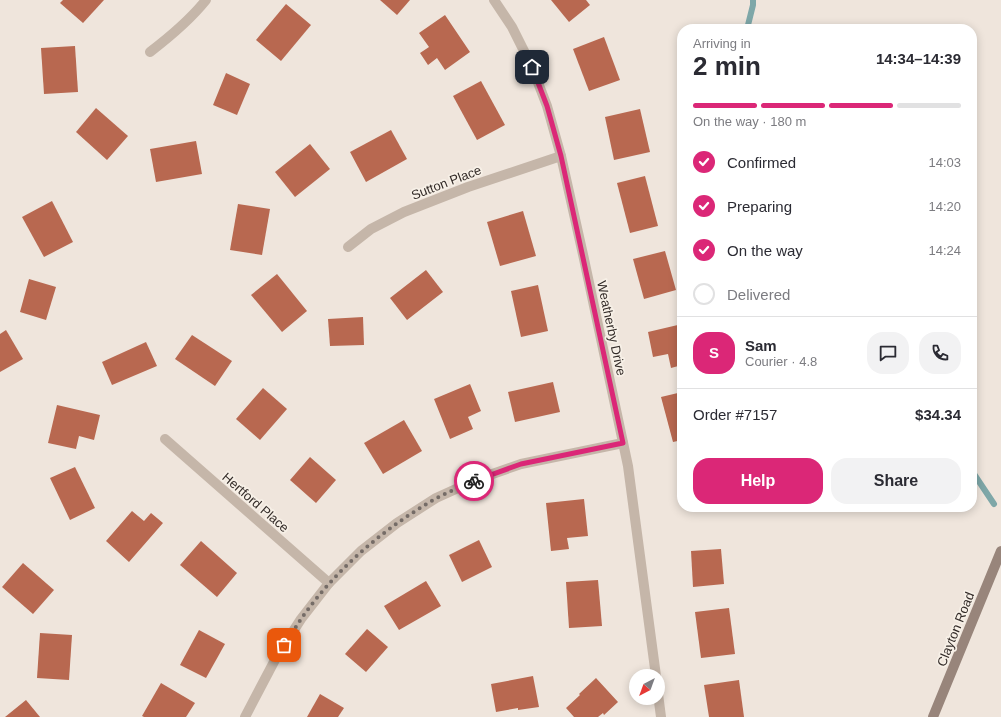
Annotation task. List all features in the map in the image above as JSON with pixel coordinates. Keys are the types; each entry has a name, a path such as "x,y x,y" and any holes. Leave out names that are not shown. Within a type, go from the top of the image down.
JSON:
{"street":[{"path":"150,52 170,37 198,10 206,0"},
{"name":"Weatherby Drive","path":"494,0 512,27 532,67 547,106 561,156 628,466 655,669"},
{"name":"Sutton Place","path":"348,247 371,229 404,212 468,187 561,156"},
{"name":"Hertford Place","path":"165,439 329,583"},
{"path":"245,717 276,658 301,619 329,583 361,551 397,523 436,498 478,479 521,464 623,443"},
{"name":"Clayton Road","path":"933,717 1001,551"},
{"path":"659,705 661,717"}],"building":[{"path":"63,0 104,0 83,23 60,3"},
{"path":"380,0 410,0 397,15"},
{"path":"551,0 586,0 590,5 569,22"},
{"path":"286,4 311,25 281,61 256,40"},
{"path":"445,15 470,52 445,70 437,58 428,65 420,53 429,47 419,33"},
{"path":"604,37 620,80 589,91 573,49"},
{"path":"75,46 78,92 44,94 41,48"},
{"path":"226,73 250,84 237,115 213,105"},
{"path":"481,81 505,125 477,140 453,96"},
{"path":"96,108 128,136 107,160 76,132"},
{"path":"640,109 650,152 614,160 605,117"},
{"path":"391,130 407,159 366,182 350,152"},
{"path":"196,141 202,174 156,182 150,149"},
{"path":"310,144 330,169 295,197 275,172"},
{"path":"645,176 658,226 630,233 617,183"},
{"path":"52,201 73,242 44,257 22,217"},
{"path":"238,204 270,209 262,255 230,250"},
{"path":"523,211 536,256 500,266 487,222"},
{"path":"665,251 676,290 644,299 633,259"},
{"path":"426,270 443,292 407,320 390,298"},
{"path":"277,274 307,311 282,332 251,295"},
{"path":"29,279 56,287 46,320 20,312"},
{"path":"538,285 548,331 521,337 511,291"},
{"path":"363,317 364,345 330,346 328,319"},
{"path":"677,325 677,366 671,368 668,354 653,357 648,332"},
{"path":"6,330 23,359 0,372 0,334"},
{"path":"192,335 232,361 215,386 175,359"},
{"path":"146,342 157,366 112,385 102,362"},
{"path":"553,382 560,412 515,422 508,392"},
{"path":"470,384 481,411 468,417 473,429 450,439 434,399"},
{"path":"263,388 287,409 260,440 236,419"},
{"path":"677,393 677,441 673,442 661,397"},
{"path":"57,405 100,415 94,440 79,436 76,449 48,443"},
{"path":"404,420 422,451 383,474 364,443"},
{"path":"310,457 336,480 316,503 290,480"},
{"path":"75,467 95,508 70,520 50,478"},
{"path":"584,499 588,536 567,538 569,549 551,551 546,503"},
{"path":"132,511 144,521 151,513 163,523 129,562 106,541"},
{"path":"479,540 492,567 462,582 449,555"},
{"path":"201,541 237,573 217,597 180,565"},
{"path":"721,549 724,584 693,587 691,551"},
{"path":"23,563 54,590 33,614 2,587"},
{"path":"598,580 602,626 569,628 566,582"},
{"path":"426,581 441,606 399,630 384,606"},
{"path":"729,608 735,654 701,658 695,612"},
{"path":"367,629 388,647 366,672 345,654"},
{"path":"199,630 225,644 206,678 180,665"},
{"path":"40,633 72,635 69,680 37,678"},
{"path":"533,676 539,707 518,710 518,708 496,712 491,684"},
{"path":"596,678 618,702 604,715 603,713 598,717 574,717 566,708"},
{"path":"739,680 744,717 709,717 704,685"},
{"path":"161,683 195,703 186,717 142,716"},
{"path":"320,694 344,708 338,717 307,717"},
{"path":"26,700 40,717 5,717"}],"waterway":[{"path":"748,24 753,0"},
{"path":"977,478 994,504"}],"way so far":[{"path":"284,645 301,619 329,583 361,551 397,523 436,498 474,481"}],"route":[{"path":"474,481 521,464 623,443 561,156 547,106 532,67"}]}
